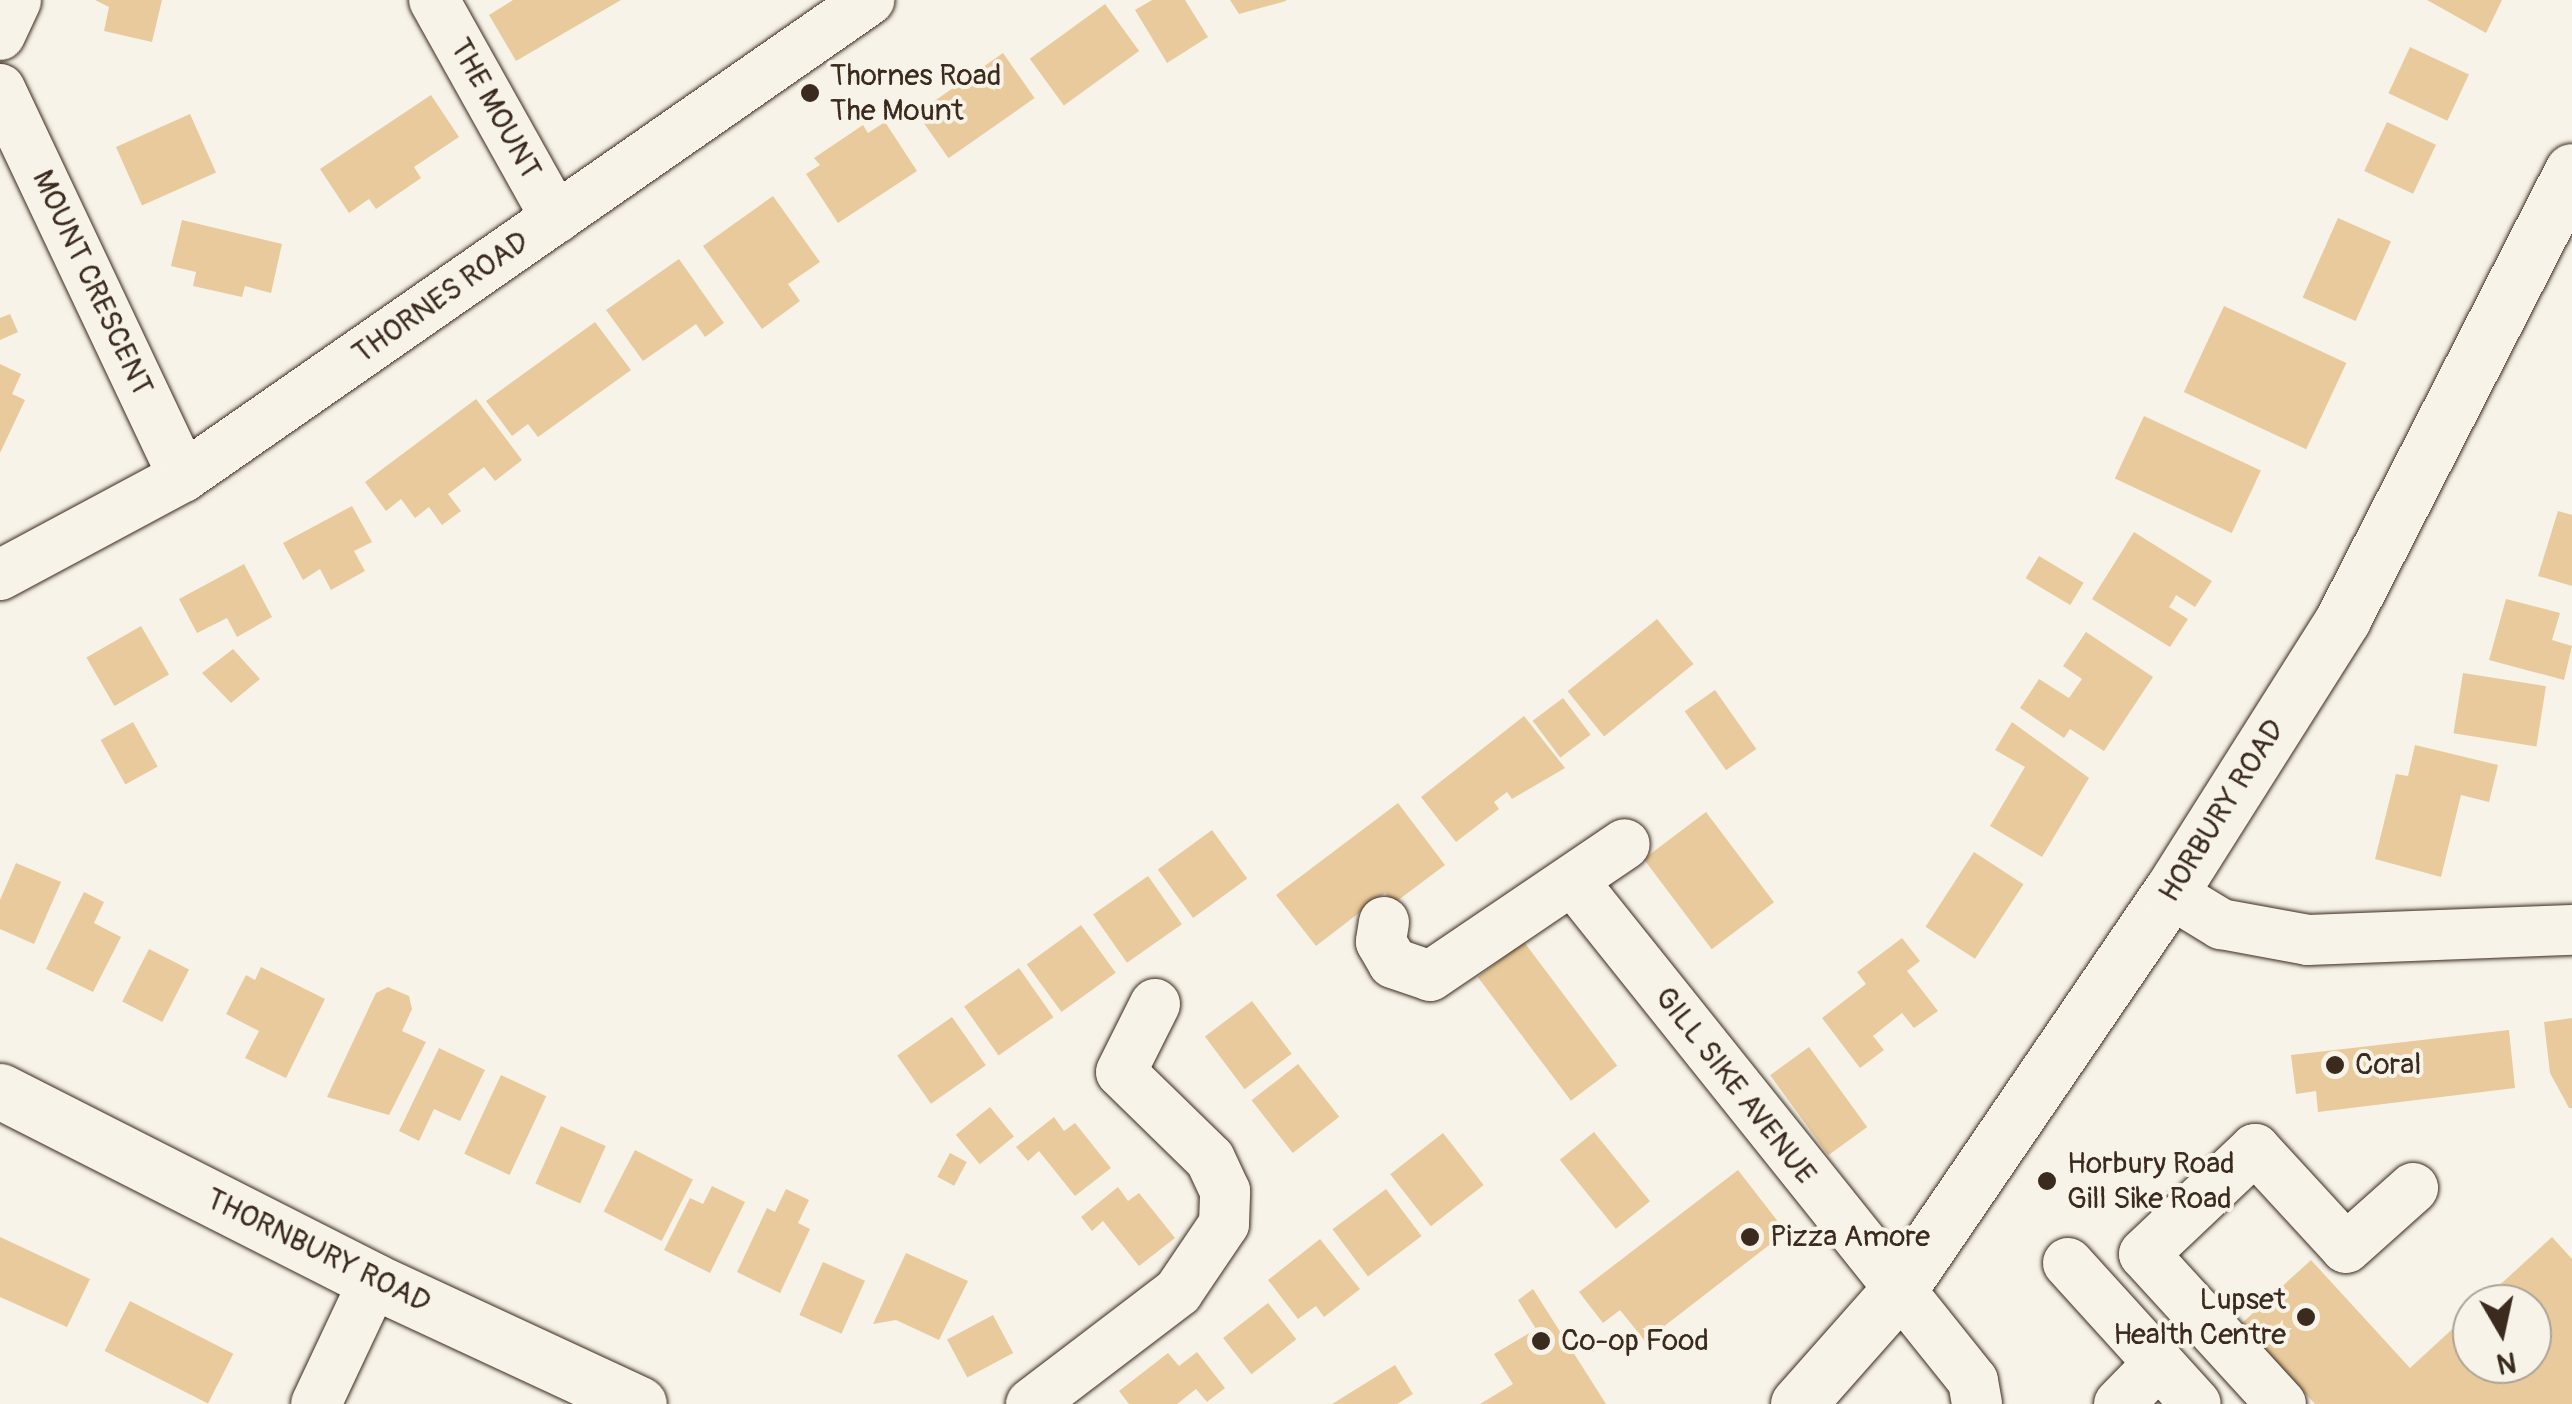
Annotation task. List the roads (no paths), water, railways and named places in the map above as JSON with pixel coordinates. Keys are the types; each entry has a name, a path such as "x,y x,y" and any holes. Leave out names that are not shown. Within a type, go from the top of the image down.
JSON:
{"main road":[{"name":"HORBURY ROAD","path":"1798,1404 1898,1291 2170,893 2342,619 2572,171"},
{"name":"THORNBURY ROAD","path":"0,1091 374,1281 640,1404"}],"street":[{"path":"0,35 16,0"},
{"name":"THE MOUNT","path":"434,0 556,218"},
{"name":"THORNES ROAD","path":"0,576 183,477 869,0"},
{"name":"MOUNT CRESCENT","path":"0,88 183,477"},
{"path":"1384,922 1381,942 1393,963 1430,976 1517,921 1625,844"},
{"name":"GILL SIKE AVENUE","path":"1573,881 1974,1381 1977,1404"},
{"path":"2170,893 2220,924 2308,940 2572,930"},
{"path":"1030,1404 1178,1292 1224,1224 1225,1192 1210,1159 1121,1072 1155,1004"},
{"path":"2281,1404 2144,1254 2254,1148 2346,1248 2413,1188"},
{"path":"2068,1263 2196,1404"},
{"path":"316,1404 374,1281"},
{"path":"2119,1404 2160,1363"}],"place":[{"name":"Thornes Road The Mount","path":"810,93"},
{"name":"Coral","path":"2335,1065"},
{"name":"Horbury Road Gill Sike Road","path":"2047,1181"},
{"name":"Pizza Amore","path":"1750,1237"},
{"name":"Lupset Health Centre","path":"2306,1317"},
{"name":"Co-op Food","path":"1541,1341"}]}
